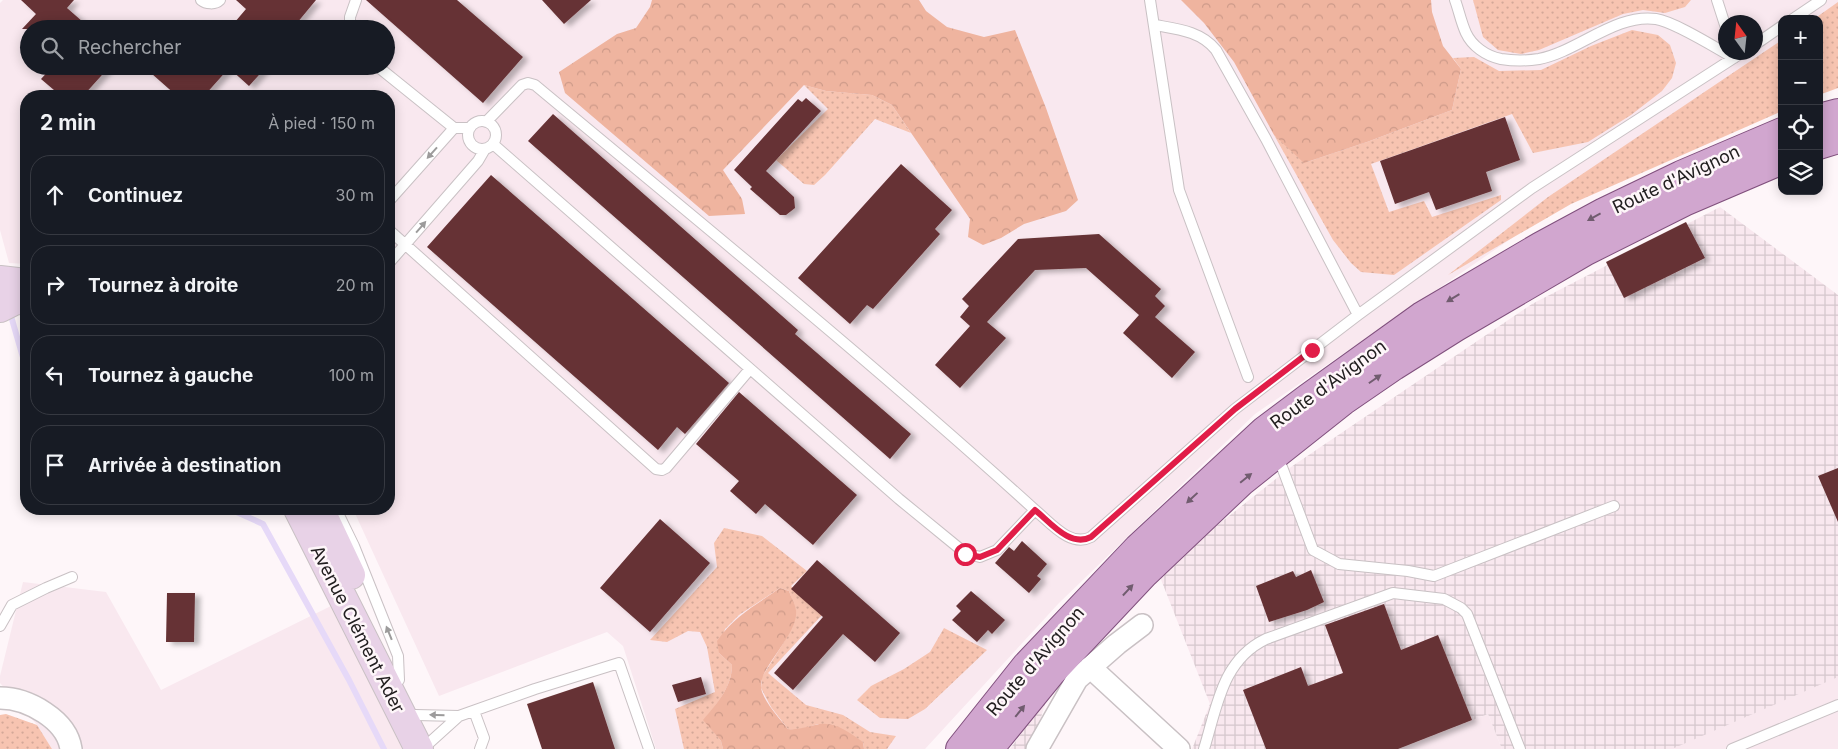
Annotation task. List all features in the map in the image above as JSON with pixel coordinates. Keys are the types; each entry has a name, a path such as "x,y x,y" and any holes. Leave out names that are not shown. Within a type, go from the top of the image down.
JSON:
{"main road":[{"path":"1823,117 1838,113"},
{"name":"Route d'Avignon","path":"960,749 1026,666 1138,548 1264,431 1422,316 1542,246 1604,212 1673,179 1778,134"},
{"path":"1823,145 1838,139"},
{"name":"Route d'Avignon","path":"989,749 1050,673 1145,573 1241,482 1343,401 1441,336 1586,251 1676,205 1778,162"}],"street":[{"path":"0,280 20,282"},
{"path":"0,308 20,300"},
{"name":"Avenue Clément Ader","path":"301,515 426,747"},
{"name":"Avenue Clément Ader","path":"323,515 415,715 426,747"},
{"path":"1037,749 1077,679 1142,625"},
{"path":"1090,667 1179,749"},
{"path":"0,698 6,698 40,709 54,719 65,731 71,749"}],"lane":[{"path":"201,0 210,4 220,0"},
{"path":"350,20 356,0"},
{"path":"1150,0 1179,190 1248,377"},
{"path":"1455,0 1466,34 1483,53 1496,58 1517,61 1540,59 1558,53 1621,24 1657,19 1718,45"},
{"path":"1717,0 1722,15"},
{"path":"1799,15 1821,0"},
{"path":"1155,25 1200,36 1210,42 1216,50 1266,139 1358,315"},
{"path":"1763,39 1778,29"},
{"path":"486,122 522,85 528,83 535,85 871,364 1035,510 1072,540 1085,540 1091,537 1235,409 1358,315 1532,188 1728,60"},
{"path":"388,75 454,128 470,128"},
{"path":"395,256 478,161 489,147 495,140 494,127 486,122 477,122 468,132 469,141 476,148 489,147 965,554 980,557 997,550 1035,510"},
{"path":"395,194 454,128"},
{"path":"395,235 656,469 662,470 666,468 750,369"},
{"path":"1282,467 1313,550 1339,564 1408,571 1434,576 1614,506"},
{"path":"339,515 354,546 398,656 399,680"},
{"path":"0,626 12,605 72,577"},
{"path":"1204,749 1225,682 1236,661 1248,650 1266,639 1387,594 1399,593 1444,599 1461,608 1467,614 1520,749"},
{"path":"415,715 458,716 535,689 619,663 648,749"},
{"path":"1732,749 1838,705"},
{"path":"474,711 484,738 480,749"},
{"path":"426,747 458,716"}],"shaded area":[{"path":"3,0 1838,0 1838,82 1823,32 1823,15 1778,15 1778,109 1556,208 1255,414 1059,603 925,749 656,749 623,646 607,632 439,696 356,515 395,515 395,90 20,90 20,264 9,263 0,230 0,3"},
{"path":"1473,0 1691,0 1685,7 1665,13 1643,10 1623,14 1539,50 1521,54 1498,50 1483,37"},
{"path":"1838,2 1838,88 1823,94 1823,15 1820,15"},
{"path":"1632,30 1658,35 1670,45 1676,63 1672,78 1662,91 1631,115 1588,142 1533,153 1512,114 1371,164 1389,212 1424,201 1432,217 1501,195 1501,200 1394,275 1361,272 1351,263 1333,240 1274,135 1307,162 1452,110 1461,69 1453,58 1474,57 1499,71 1541,70 1591,46"},
{"path":"1778,43 1778,113 1571,204 1448,275 1548,197 1752,60 1763,60 1763,53"},
{"path":"804,85 826,91 872,95 892,105 911,133 875,119 825,175 814,185 804,184 776,160 828,109"},
{"path":"1720,207 1838,295 1838,677 1672,749 1502,749 1488,714 1398,749 1192,749 1210,704 1158,572 1291,467 1532,304"},
{"path":"724,528 762,536 807,571 791,586 822,615 768,673 806,705 843,715 870,732 896,736 887,749 864,749 863,742 818,724 798,730 788,729 771,707 761,688 762,677 792,627 796,611 789,591 780,588 739,615 725,629 719,653 732,665 731,673 727,688 704,720 721,741 723,749 684,749 675,709 715,692 707,647 700,632 688,631 667,642 650,640 717,567 714,543"},
{"path":"23,582 106,592 161,690 333,605 403,749 52,749 37,725 0,683 0,676"},
{"path":"944,628 987,650 925,709 908,719 880,718 857,700 871,686 904,669 930,652"},
{"path":"1838,673 1838,749 1668,749"},
{"path":"1046,700 1032,749 1010,749"},
{"path":"6,714 37,725 52,749 0,749 0,715"},
{"path":"1488,714 1502,749 1398,749 1472,720"}],"green space":[{"path":"652,0 919,0 926,11 947,27 984,37 1015,30 1046,108 1078,200 1066,211 1024,224 1001,238 983,245 968,237 970,219 892,105 872,95 826,91 804,85 723,170 742,199 745,214 709,216 565,93 559,72 617,34 636,28 650,7"},
{"path":"1181,0 1431,0 1432,12 1443,46 1461,69 1452,110 1304,163 1274,135 1234,62 1204,23"},
{"path":"780,588 789,591 796,610 795,619 786,640 762,679 761,687 765,698 788,729 828,724 846,731 863,742 864,749 723,749 721,741 703,720 727,688 731,673 732,665 719,653 717,641 738,618"}],"building":[{"path":"21,0 74,0 67,8 81,20 30,20 36,14"},
{"path":"236,0 316,0 299,20 237,20 246,9"},
{"path":"366,0 457,0 523,57 483,103 395,26 395,20 389,20"},
{"path":"542,0 591,0 564,24"},
{"path":"45,75 102,75 88,90 54,90 41,79"},
{"path":"153,75 223,75 209,90 170,90"},
{"path":"237,75 259,75 249,86"},
{"path":"806,98 821,111 766,171 794,197 795,208 786,215 780,215 750,189 752,187 734,170 798,99 802,102"},
{"path":"553,114 798,330 795,334 911,434 890,459 528,141"},
{"path":"1505,117 1520,160 1486,172 1492,191 1436,210 1429,192 1395,204 1380,161"},
{"path":"901,164 952,210 935,229 940,234 873,309 867,305 850,324 798,278"},
{"path":"491,175 729,383 685,434 677,427 658,450 427,247"},
{"path":"1686,222 1705,258 1624,298 1606,262"},
{"path":"1099,234 1161,289 1155,296 1165,306 1155,317 1195,352 1172,378 1123,333 1139,315 1086,268 1035,270 987,322 1006,338 960,388 935,365 970,326 960,317 969,306 962,299 1018,239"},
{"path":"739,392 857,495 813,545 765,504 756,514 730,491 739,481 696,444"},
{"path":"1838,468 1838,522 1818,476"},
{"path":"660,519 710,563 650,632 600,588"},
{"path":"1022,541 1047,564 1037,576 1041,579 1029,593 995,563 1009,547 1014,551"},
{"path":"817,560 900,633 875,662 843,634 793,690 774,673 823,617 791,589"},
{"path":"1311,570 1324,602 1307,610 1269,622 1256,586 1293,571 1296,577"},
{"path":"971,591 1005,620 992,634 988,630 977,642 952,620 961,611 956,606"},
{"path":"167,593 195,593 194,642 166,642"},
{"path":"1384,604 1401,650 1438,635 1472,720 1398,749 1266,749 1243,690 1301,667 1308,686 1343,673 1325,625"},
{"path":"701,677 706,694 678,702 672,685"},
{"path":"593,682 615,749 542,749 527,704"}],"waterway":[{"path":"11,316 20,347"},
{"path":"243,515 263,524 349,680 384,749"}],"route":[{"path":"965,554 980,557 997,550 1035,510 1072,540 1079,541 1091,537 1235,409 1312,350"}]}
